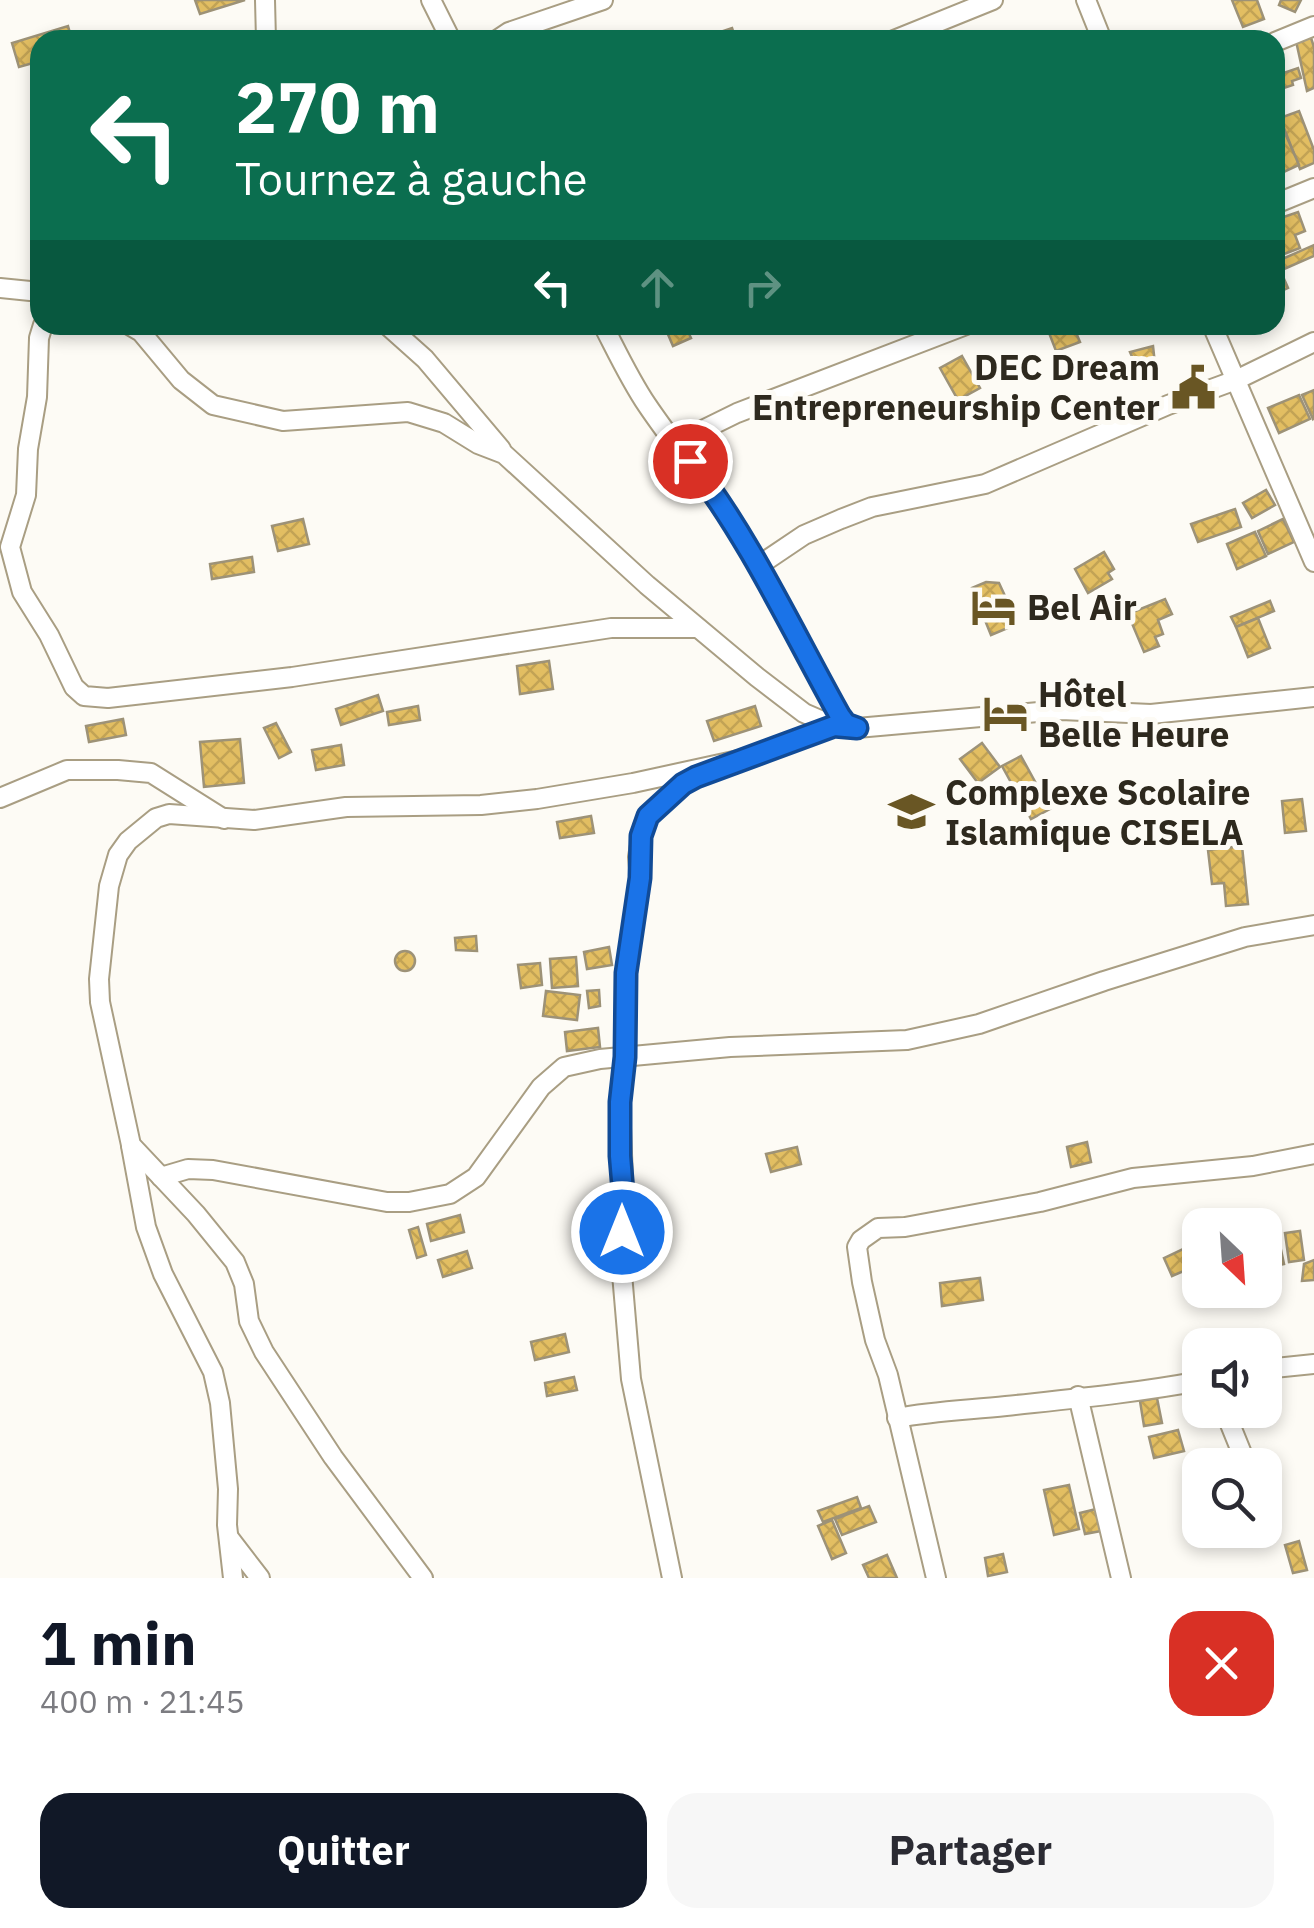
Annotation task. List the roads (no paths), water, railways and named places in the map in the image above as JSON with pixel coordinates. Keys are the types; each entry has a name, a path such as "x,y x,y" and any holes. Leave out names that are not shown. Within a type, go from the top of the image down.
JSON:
{"street":[{"path":"265,0 266,30"},
{"path":"431,0 446,30"},
{"path":"515,30 603,0"},
{"path":"919,30 993,0"},
{"path":"1086,0 1098,30"},
{"path":"1285,38 1314,26"},
{"path":"1285,200 1314,188"},
{"path":"0,288 30,291"},
{"path":"40,335 38,398 28,449 26,495 10,548 22,592 49,635 74,687 84,696 108,698 292,678 611,628 698,628"},
{"path":"143,335 182,380 213,405 283,421 408,412 444,423 478,444 504,454"},
{"path":"398,335 425,359 504,454 698,628 804,713 834,726 857,728 1060,710 1151,714 1314,697"},
{"path":"609,335 647,404 704,479 758,566 840,716 846,724 857,728"},
{"path":"676,443 737,413 940,335"},
{"path":"1216,335 1314,562"},
{"path":"758,566 804,535 856,513 985,484 1236,380 1314,342"},
{"path":"672,1578 641,1434 621,1262 624,1204 620,1102 626,973 643,827 648,816 683,784 834,726"},
{"path":"233,1578 220,1403 212,1372 163,1274 146,1227 100,1002 98,979 109,886 118,855 128,841 156,818 169,814 225,819 284,818 346,806 537,799 744,759"},
{"path":"0,798 67,770 151,773 225,819"},
{"path":"160,1177 188,1169 238,1172 387,1202 450,1194 476,1177 552,1074 578,1064 778,1044 907,1040 978,1024 1246,938 1314,925"},
{"path":"131,1146 235,1262 244,1284 250,1321 264,1352 333,1457 423,1578"},
{"path":"936,1578 888,1375 875,1340 857,1246 871,1231 1040,1202 1133,1178 1252,1166 1314,1154"},
{"path":"1282,1367 1314,1364"},
{"path":"897,1418 938,1410 1004,1407 1182,1384"},
{"path":"1078,1396 1121,1578"},
{"path":"228,1537 260,1578"}],"place":[{"name":"DEC Dream Entrepreneurship Center","path":"1193,387"},
{"name":"Bel Air","path":"994,607"},
{"name":"Hôtel Belle Heure","path":"1005,714"},
{"name":"Complexe Scolaire Islamique CISELA","path":"912,812"}]}
